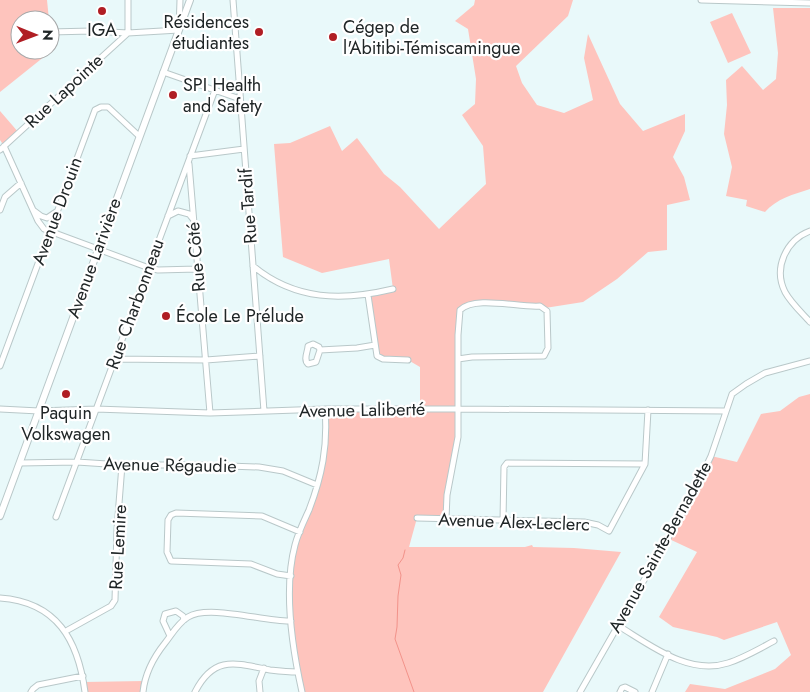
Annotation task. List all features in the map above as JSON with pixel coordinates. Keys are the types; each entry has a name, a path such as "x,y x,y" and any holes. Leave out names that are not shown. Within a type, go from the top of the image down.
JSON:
{"main road":[{"name":"Avenue Larivière","path":"0,516 190,0"}],"street":[{"path":"128,0 128,33"},
{"path":"60,32 128,33 179,30 180,0"},
{"name":"Rue Tardif","path":"233,0 264,411"},
{"path":"701,0 810,2"},
{"name":"Rue Lapointe","path":"2,148 128,33"},
{"path":"163,72 240,99"},
{"name":"Rue Charbonneau","path":"56,517 215,90"},
{"name":"Avenue Drouin","path":"0,366 95,110 101,107 108,107 139,136"},
{"path":"2,148 44,229 149,268 158,270 197,270"},
{"path":"189,159 244,149"},
{"name":"Rue Côté","path":"189,159 210,413"},
{"path":"0,210 4,197 21,183"},
{"path":"33,210 47,218 58,210"},
{"path":"168,216 178,211 184,212 190,214 193,221"},
{"path":"810,231 796,239 784,255 780,272 784,289 790,300 810,322"},
{"path":"253,266 276,282 297,291 329,296 358,296 393,289"},
{"path":"368,295 377,356 383,359 408,360"},
{"path":"446,519 447,494 458,444 458,359 458,319 460,310 473,304 485,303 540,306 545,308 548,316 548,348 544,356 472,357 458,359"},
{"path":"320,350 375,345"},
{"path":"115,359 206,360 260,356"},
{"name":"Avenue Sainte-Bernadette","path":"580,692 691,498 710,456 732,394 746,384 771,372 810,362"},
{"name":"Avenue Laliberté","path":"0,409 38,411 96,409 210,413 324,409 725,411"},
{"path":"302,692 292,646 291,576 295,544 323,466 325,455 324,409"},
{"path":"503,520 504,467 507,463 645,464 648,410"},
{"name":"Avenue Régaudie","path":"20,463 200,464 259,467 283,471 317,485"},
{"name":"Avenue Alex-Leclerc","path":"417,518 588,523 598,525 609,531 645,464"},
{"name":"Rue Lemire","path":"66,631 112,606 115,600 117,529 122,465"},
{"path":"291,576 277,574 250,564 171,561 167,552 168,520 171,515 176,513 262,516 300,532"},
{"path":"0,598 24,602 57,621 66,631 80,664 85,692"},
{"path":"170,636 163,621 165,614 176,612 184,616 184,620"},
{"path":"143,692 144,681 150,665 170,636 184,620 194,614 248,615 279,621 291,621"},
{"path":"617,625 668,654 691,664 720,665 752,653 774,641"},
{"path":"652,692 668,654"},
{"path":"195,692 209,672 222,664 246,664 297,672"},
{"path":"260,692 259,681 264,668"},
{"path":"31,692 38,685 83,676"},
{"path":"620,692 625,687 634,692"}],"shaded area":[{"path":"0,0 47,0 48,10 10,10 10,60 40,60 0,92"},
{"path":"475,0 573,0 568,16 516,66 522,83 537,105 564,113 593,100 584,58 588,34 620,104 643,131 685,114 685,131 673,157 684,177 690,200 667,205 667,250 648,252 617,279 583,302 545,308 473,304 460,310 458,437 446,519 417,518 409,547 525,547 532,545 533,547 621,552 543,692 302,692 294,659 290,585 295,544 321,474 325,409 420,409 420,367 408,360 377,356 368,295 393,289 389,259 322,273 283,257 274,144 290,143 330,126 342,151 357,138 384,174 400,187 439,229 486,184 483,146 462,115 475,104 476,79 468,29 455,21 474,5"},
{"path":"773,8 810,8 810,189 780,200 765,212 746,206 747,200 726,196 732,167 724,134 727,105 726,80 742,66 763,90 776,79 778,53"},
{"path":"732,13 751,53 728,63 710,22"},
{"path":"0,111 19,133 4,146 0,140"},
{"path":"810,394 810,692 685,692 690,684 725,689 775,669 791,655 777,622 724,640 673,627 659,617 697,552 667,538 691,498 711,456 737,462 761,414 780,411 799,397"},
{"path":"144,681 143,692 85,692 84,682"}],"waterway":[{"path":"405,550 403,558 398,565 401,575 395,639 414,692"}],"place":[{"name":"IGA","path":"102,11"},
{"name":"Résidences étudiantes","path":"259,32"},
{"name":"Cégep de l'Abitibi-Témiscamingue","path":"333,37"},
{"name":"SPI Health and Safety","path":"173,95"},
{"name":"École Le Prélude","path":"166,316"},
{"name":"Paquin Volkswagen","path":"66,394"}]}
